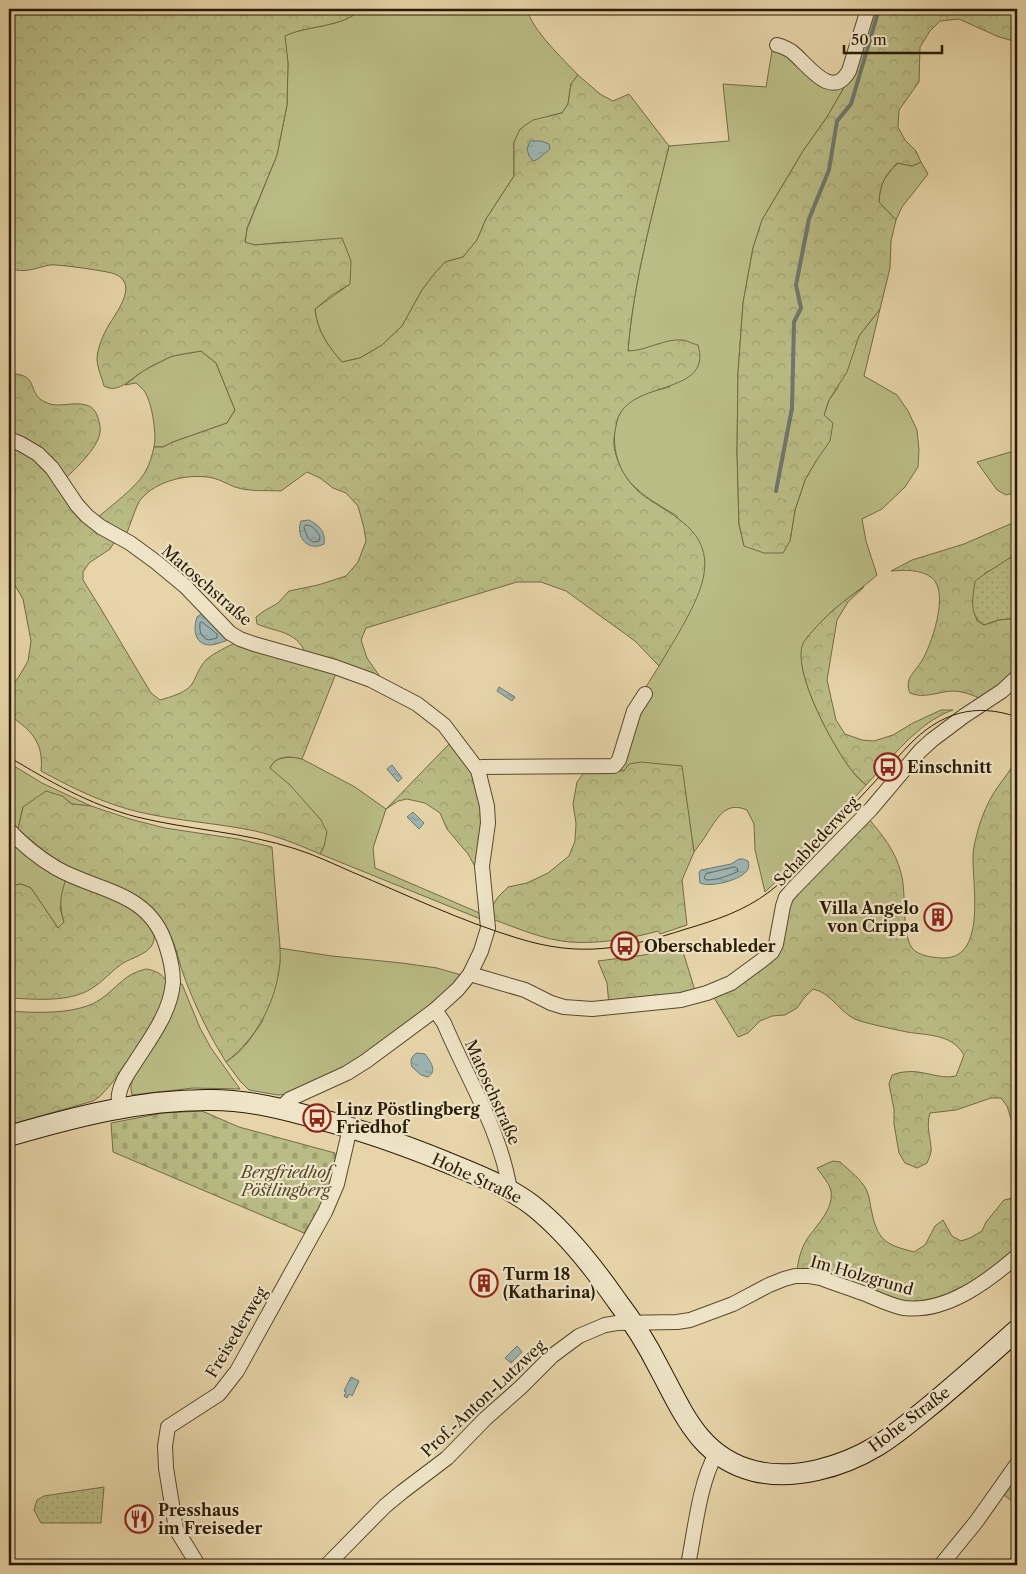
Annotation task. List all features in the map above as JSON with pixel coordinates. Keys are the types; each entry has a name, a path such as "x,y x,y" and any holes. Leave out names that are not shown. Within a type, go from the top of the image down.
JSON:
{"main road":[{"name":"Hohe Straße","path":"9,1136 68,1120 120,1109 174,1102 210,1100 243,1102 283,1109 350,1128 428,1154 481,1177 510,1191 532,1205 564,1235 607,1287 632,1322 648,1346 691,1427 699,1437 716,1454 743,1468 757,1472 777,1474 814,1470 856,1457 880,1445 944,1394 1017,1330"}],"street":[{"path":"777,45 791,51 820,78 830,83 838,82 845,79 849,71 868,9"},
{"name":"Matoschstraße","path":"9,439 38,454 52,468 77,505 87,516 156,562 185,586 230,633 254,644 335,667 371,680 417,704 444,726 478,770 487,806 488,823 482,880 488,928 481,951 470,974 458,989 435,1010 366,1062 347,1073 290,1099 283,1109"},
{"name":"Schablederweg","path":"470,974 526,990 551,1003 578,1009 681,1000 717,990 731,983 772,952 776,944 786,897 871,809 920,751 964,716 1002,691 1017,677"},
{"path":"478,770 482,767 614,766 619,760 634,711 645,694"},
{"path":"9,830 28,848 57,868 113,891 144,910 155,921 162,932 170,955 173,976 169,1003 160,1022 122,1082 119,1095 120,1109"},
{"name":"Matoschstraße","path":"435,1010 444,1023 495,1134 508,1173 510,1191"},
{"name":"Freisederweg","path":"198,1565 176,1529 166,1468 165,1446 168,1427 219,1394 237,1371 325,1212 337,1184 350,1128"},
{"name":"Im Holzgrund","path":"632,1322 677,1322 695,1318 733,1304 769,1285 795,1276 821,1278 902,1308 918,1309 953,1299 975,1288 1000,1271 1017,1256"},
{"name":"Prof.-Anton-Lutzweg","path":"327,1565 385,1506 447,1458 485,1419 564,1346 578,1336 605,1325 632,1322"},
{"path":"688,1565 704,1485 716,1454"},
{"path":"942,1565 976,1522 1017,1464"}],"green space":[{"path":"9,9 361,9 345,20 294,32 285,36 288,63 287,105 277,155 247,228 245,242 255,245 342,238 351,261 350,284 332,295 315,309 318,324 324,338 342,362 360,358 382,345 402,326 422,290 434,274 445,262 463,257 477,240 486,219 514,176 514,142 520,129 533,120 562,113 568,104 571,84 578,75 600,94 613,101 629,94 669,146 639,274 628,351 669,341 683,340 698,345 699,362 693,374 681,381 634,400 622,411 614,436 617,459 628,480 644,496 687,526 702,546 705,559 704,574 697,596 659,666 635,641 566,591 541,582 517,582 366,628 361,640 367,658 383,681 305,652 301,645 291,636 257,624 256,617 278,603 289,591 318,585 346,576 358,562 366,541 358,506 346,493 333,488 320,478 307,472 281,491 240,489 216,479 204,477 194,476 174,479 156,487 141,499 126,535 97,518 140,479 147,468 154,447 163,447 227,423 235,410 216,363 201,351 170,357 148,368 126,384 115,388 104,386 98,365 98,352 104,333 123,301 126,285 115,274 55,265 30,270 9,268"},
{"path":"361,9 527,9 541,35 578,75 571,84 568,104 562,113 549,116 514,142 514,176 486,219 477,240 463,257 445,262 422,290 402,326 382,345 360,358 342,362 324,338 318,324 315,309 350,284 286,242 255,245 245,243 247,229 277,155 287,105 288,63 284,36 293,32 345,20"},
{"path":"871,9 1017,9 1017,42 999,37 959,19 940,21 930,31 920,47 919,82 899,110 898,127 905,140 916,151 921,162 912,166 897,163 886,176 882,185 879,202 896,220 891,241 890,268 880,309 859,336 847,372 829,400 824,415 833,423 830,441 805,480 795,510 790,541 783,553 764,553 744,546 739,524 737,451 738,373 743,303 753,248 762,220 803,151 850,80"},
{"path":"773,45 834,89 845,86 762,220 753,248 743,303 738,373 737,451 739,524 744,546 790,541 795,510 805,480 816,461 824,415 829,400 837,389 859,336 880,309 864,376 897,395 908,411 917,430 919,450 918,467 905,487 882,509 862,519 866,541 877,575 820,623 806,639 801,655 803,671 816,709 845,761 856,776 866,785 792,866 765,892 755,850 754,824 747,810 733,808 723,812 694,852 681,766 624,771 612,761 632,709 659,666 694,602 677,516 652,501 630,482 624,474 616,454 615,432 621,412 631,400 647,393 670,387 658,344 639,351 628,351 639,274 669,146 729,141 723,84 766,87"},
{"path":"921,162 928,174 902,207 896,220 879,202 882,185 898,163 912,166"},
{"path":"201,351 216,363 235,410 227,423 163,447 154,447 154,427 148,397 136,383 125,385 144,370 172,356"},
{"path":"9,373 27,378 37,396 45,402 55,405 86,405 91,407 96,413 100,429 98,439 85,458 65,479 9,435"},
{"path":"9,442 27,451 115,541 110,549 89,563 83,572 83,580 151,693 160,700 186,690 192,684 206,660 237,642 337,671 302,759 292,757 279,759 270,768 290,785 321,820 327,832 320,854 280,838 255,831 168,818 126,809 89,795 41,771 38,744 24,726 9,715 9,689 28,661 31,641 23,599 9,575"},
{"path":"1017,450 1017,492 1006,495 997,490 977,462"},
{"path":"1017,521 1017,553 1001,565 985,573 974,612 977,621 984,625 998,620 1017,618 1017,669 1004,683 983,700 956,691 925,695 910,693 908,688 909,680 925,655 934,633 939,607 939,595 937,585 928,575 912,571 891,571 912,560 964,544"},
{"path":"1017,553 1017,618 998,620 984,625 979,621 974,611 975,581"},
{"path":"864,587 848,602 837,620 827,680 836,720 845,734 862,740 874,741 893,735 941,710 953,710 928,723 917,732 866,785 845,761 826,729 809,690 803,672 801,656 803,643 816,627 849,597"},
{"path":"452,741 476,778 484,816 478,872 468,854 447,829 440,813 425,803 407,799 398,801 386,809"},
{"path":"294,757 302,759 355,787 386,809 373,848 375,868 482,914 483,920 320,854 324,846 321,820 270,768 277,760"},
{"path":"1017,757 1017,1126 1012,1122 1007,1106 1001,1098 991,1098 956,1110 930,1113 928,1126 931,1153 927,1163 917,1168 905,1163 899,1153 889,1084 892,1075 901,1072 911,1071 943,1077 956,1076 964,1055 952,1042 936,1036 910,1033 853,1018 826,995 813,989 797,1008 785,1015 772,1016 760,1021 748,1033 738,1037 713,996 751,975 785,918 793,895 868,818 888,844 901,873 906,932 912,948 922,955 932,957 944,958 958,955 967,946 972,933 975,900 973,853 978,830 991,798"},
{"path":"641,762 682,766 694,852 682,880 687,925 660,934 658,931 614,940 570,942 550,939 492,919 491,908 508,887 527,883 548,873 569,856 575,841 576,823 573,804 577,782 586,770 624,771 629,764"},
{"path":"9,763 42,783 91,806 72,804 62,796 23,807 18,829 9,820"},
{"path":"46,791 62,796 72,804 91,806 165,828 238,839 272,847 280,948 278,977 269,1005 256,1030 247,1042 226,1062 198,1009 171,937 152,908 143,900 123,889 80,873 63,864 18,829 23,807"},
{"path":"9,843 66,879 60,908 64,922 58,928 31,888 21,884 9,886"},
{"path":"66,879 106,895 137,913 148,923 154,934 152,945 147,951 123,963 91,989 82,993 51,999 9,998 9,886 21,884 31,888 58,928 64,922 61,900"},
{"path":"681,945 696,994 609,1006 607,983 598,961 644,955"},
{"path":"279,948 437,968 465,976 457,985 352,1067 288,1094 278,1095 249,1090 226,1062 248,1042 262,1022 280,962"},
{"path":"146,969 155,971 164,977 167,983 167,992 162,1006 143,1040 109,1086 93,1101 9,1125 9,1011 56,1012 81,1008 101,999 132,974"},
{"path":"179,984 182,984 200,1028 211,1048 240,1089 193,1088 132,1095 131,1084"},
{"name":"Bergfriedhof Pöstlingberg","path":"202,1111 239,1127 335,1153 335,1163 330,1184 304,1233 113,1152 111,1123 163,1113"},
{"path":"833,1161 840,1162 865,1187 869,1196 874,1223 881,1236 897,1247 914,1252 925,1245 935,1226 943,1220 952,1236 961,1241 982,1231 986,1222 1004,1200 1017,1197 1017,1252 965,1290 916,1305 797,1272 803,1247 830,1204 831,1191 829,1185 817,1168"},
{"path":"1017,1476 1017,1505 1004,1495"},
{"path":"104,1487 101,1523 41,1523 34,1510 37,1500 44,1496"}],"water":[{"path":"530,141 541,141 549,144 550,149 533,161 527,149"},
{"path":"309,520 321,529 324,536 324,544 313,546 304,542 300,532 301,521"},
{"path":"202,613 228,637 226,641 210,645 198,639 195,631 196,621 197,617"},
{"path":"499,687 515,697 512,701 497,691"},
{"path":"392,765 402,778 398,782 387,769"},
{"path":"413,812 424,823 419,829 407,817"},
{"path":"739,859 748,861 749,865 745,873 740,877 718,884 700,883 699,872 701,870 731,864"},
{"path":"417,1053 425,1054 431,1063 433,1069 428,1077 421,1075 412,1067 413,1056"},
{"path":"517,1346 522,1352 511,1363 505,1358"},
{"path":"351,1377 359,1381 352,1396 349,1394 347,1398 344,1396 346,1392 344,1391"}],"waterway":[{"path":"776,491 792,408 794,322 801,308 796,285 809,219 829,170 837,121 851,104 879,9"}],"tram line":[{"path":"9,757 70,792 120,812 157,821 276,843 324,860 455,916 517,938 562,948 602,949 642,942 697,926 750,905 759,899 790,873 909,745 933,725 959,713 973,711 1002,713 1017,717"}],"place":[{"name":"Einschnitt","path":"888,767"},
{"name":"Villa Angelo von Crippa","path":"938,917"},
{"name":"Oberschableder","path":"625,946"},
{"name":"Linz Pöstlingberg Friedhof","path":"317,1118"},
{"name":"Turm 18 (Katharina)","path":"484,1283"},
{"name":"Presshaus im Freiseder","path":"139,1519"}]}
